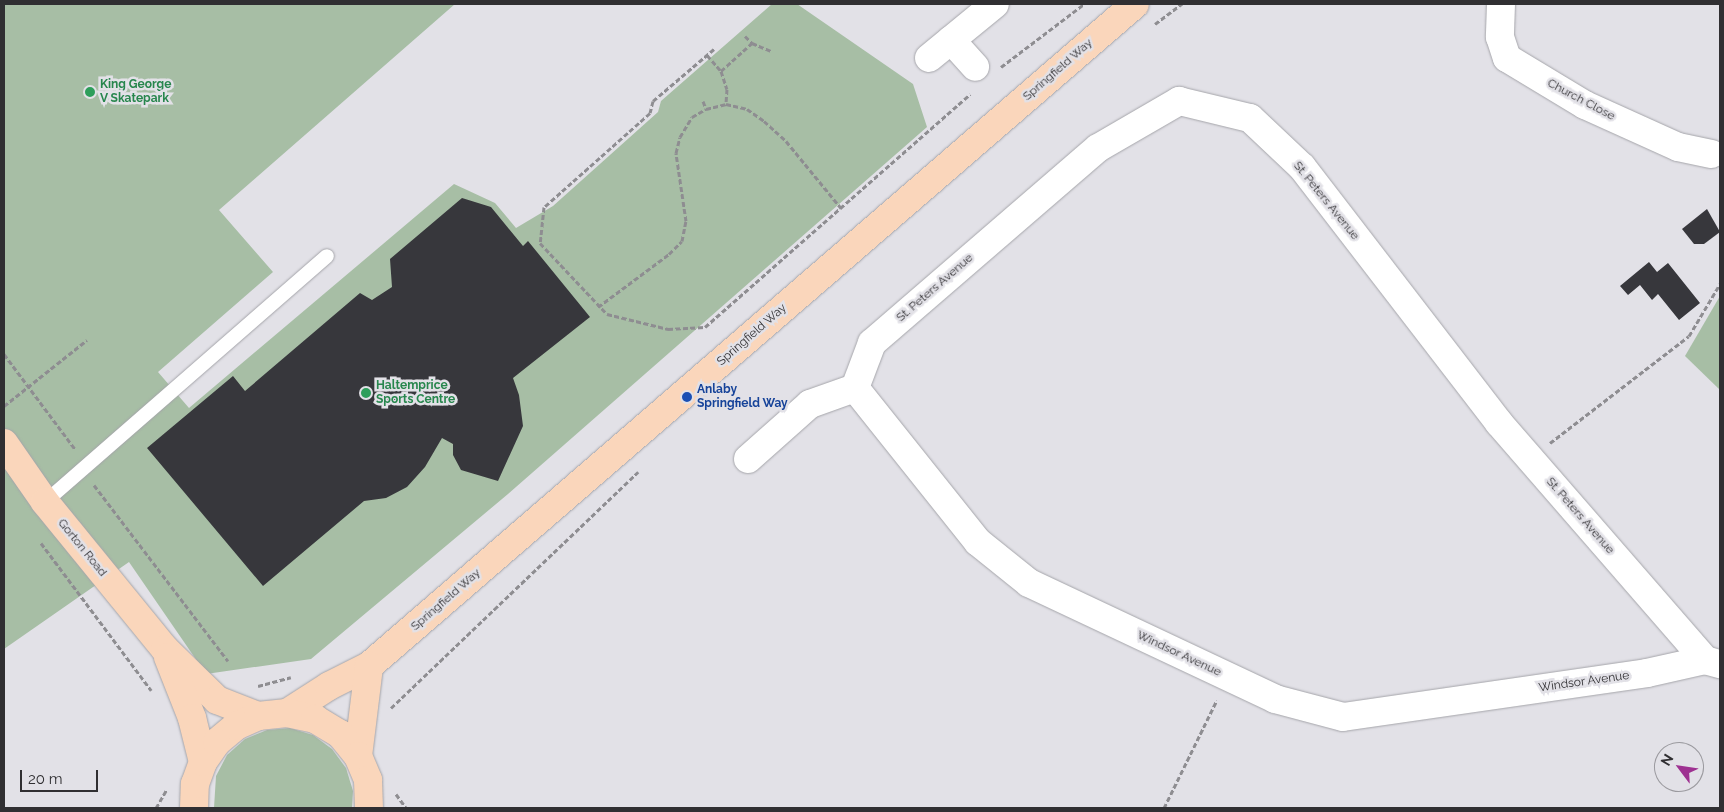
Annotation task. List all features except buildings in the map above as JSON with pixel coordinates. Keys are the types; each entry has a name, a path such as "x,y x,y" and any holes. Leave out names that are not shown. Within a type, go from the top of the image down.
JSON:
{"main road":[{"name":"Springfield Way","path":"287,713 329,686 369,666 1134,4"},
{"name":"Gorton Road","path":"4,443 45,502 165,649 217,700 258,716"},
{"name":"Gorton Road","path":"165,649 192,718 203,762"},
{"path":"358,756 369,666"},
{"path":"194,808 195,784 203,762 217,742 236,726 258,716 287,713 323,724 340,734 358,756 368,780 371,807"}],"street":[{"path":"929,58 995,4"},
{"name":"Church Close","path":"1501,4 1500,37 1507,58 1584,105 1678,147 1717,153"},
{"path":"951,40 981,76"},
{"name":"St. Peters Avenue","path":"855,388 872,343 1098,148 1179,101 1250,118 1302,168 1499,423 1713,662"},
{"path":"748,459 810,404 855,388"},
{"name":"Windsor Avenue","path":"855,388 978,542 1029,583 1276,699 1343,717 1713,662"}],"lane":[{"path":"45,502 327,256"}],"path":[{"path":"714,48 653,101 650,113 544,207 540,244 607,314 668,329 705,328 841,208 981,76 1084,4"},
{"path":"745,36 752,43 771,51"},
{"path":"721,71 752,43"},
{"path":"707,55 721,71 727,89 726,104"},
{"path":"703,101 706,109"},
{"path":"598,306 669,254 682,241 686,221 676,153 680,137 692,117 706,109 726,104 746,108 764,121 786,140 841,208"},
{"path":"1530,459 1689,336 1720,284"},
{"path":"4,406 87,340"},
{"path":"4,354 87,465 95,487 228,661"},
{"path":"38,539 156,697"},
{"path":"1164,808 1228,677"}],"green space":[{"path":"4,4 455,4 219,210 273,272 158,372 189,408 454,184 495,203 516,228 553,206 658,112 661,101 772,4 797,4 913,84 927,127 508,494 311,659 206,674 129,562 4,649"},
{"path":"1720,296 1720,390 1685,356"},
{"path":"290,728 313,735 332,749 346,768 353,791 352,808 214,808 216,776 227,755 245,739 267,730"}],"place":[{"name":"King George V Skatepark","path":"90,92"},
{"name":"Haltemprice Sports Centre","path":"366,393"},
{"name":"Anlaby Springfield Way","path":"687,397"}]}
